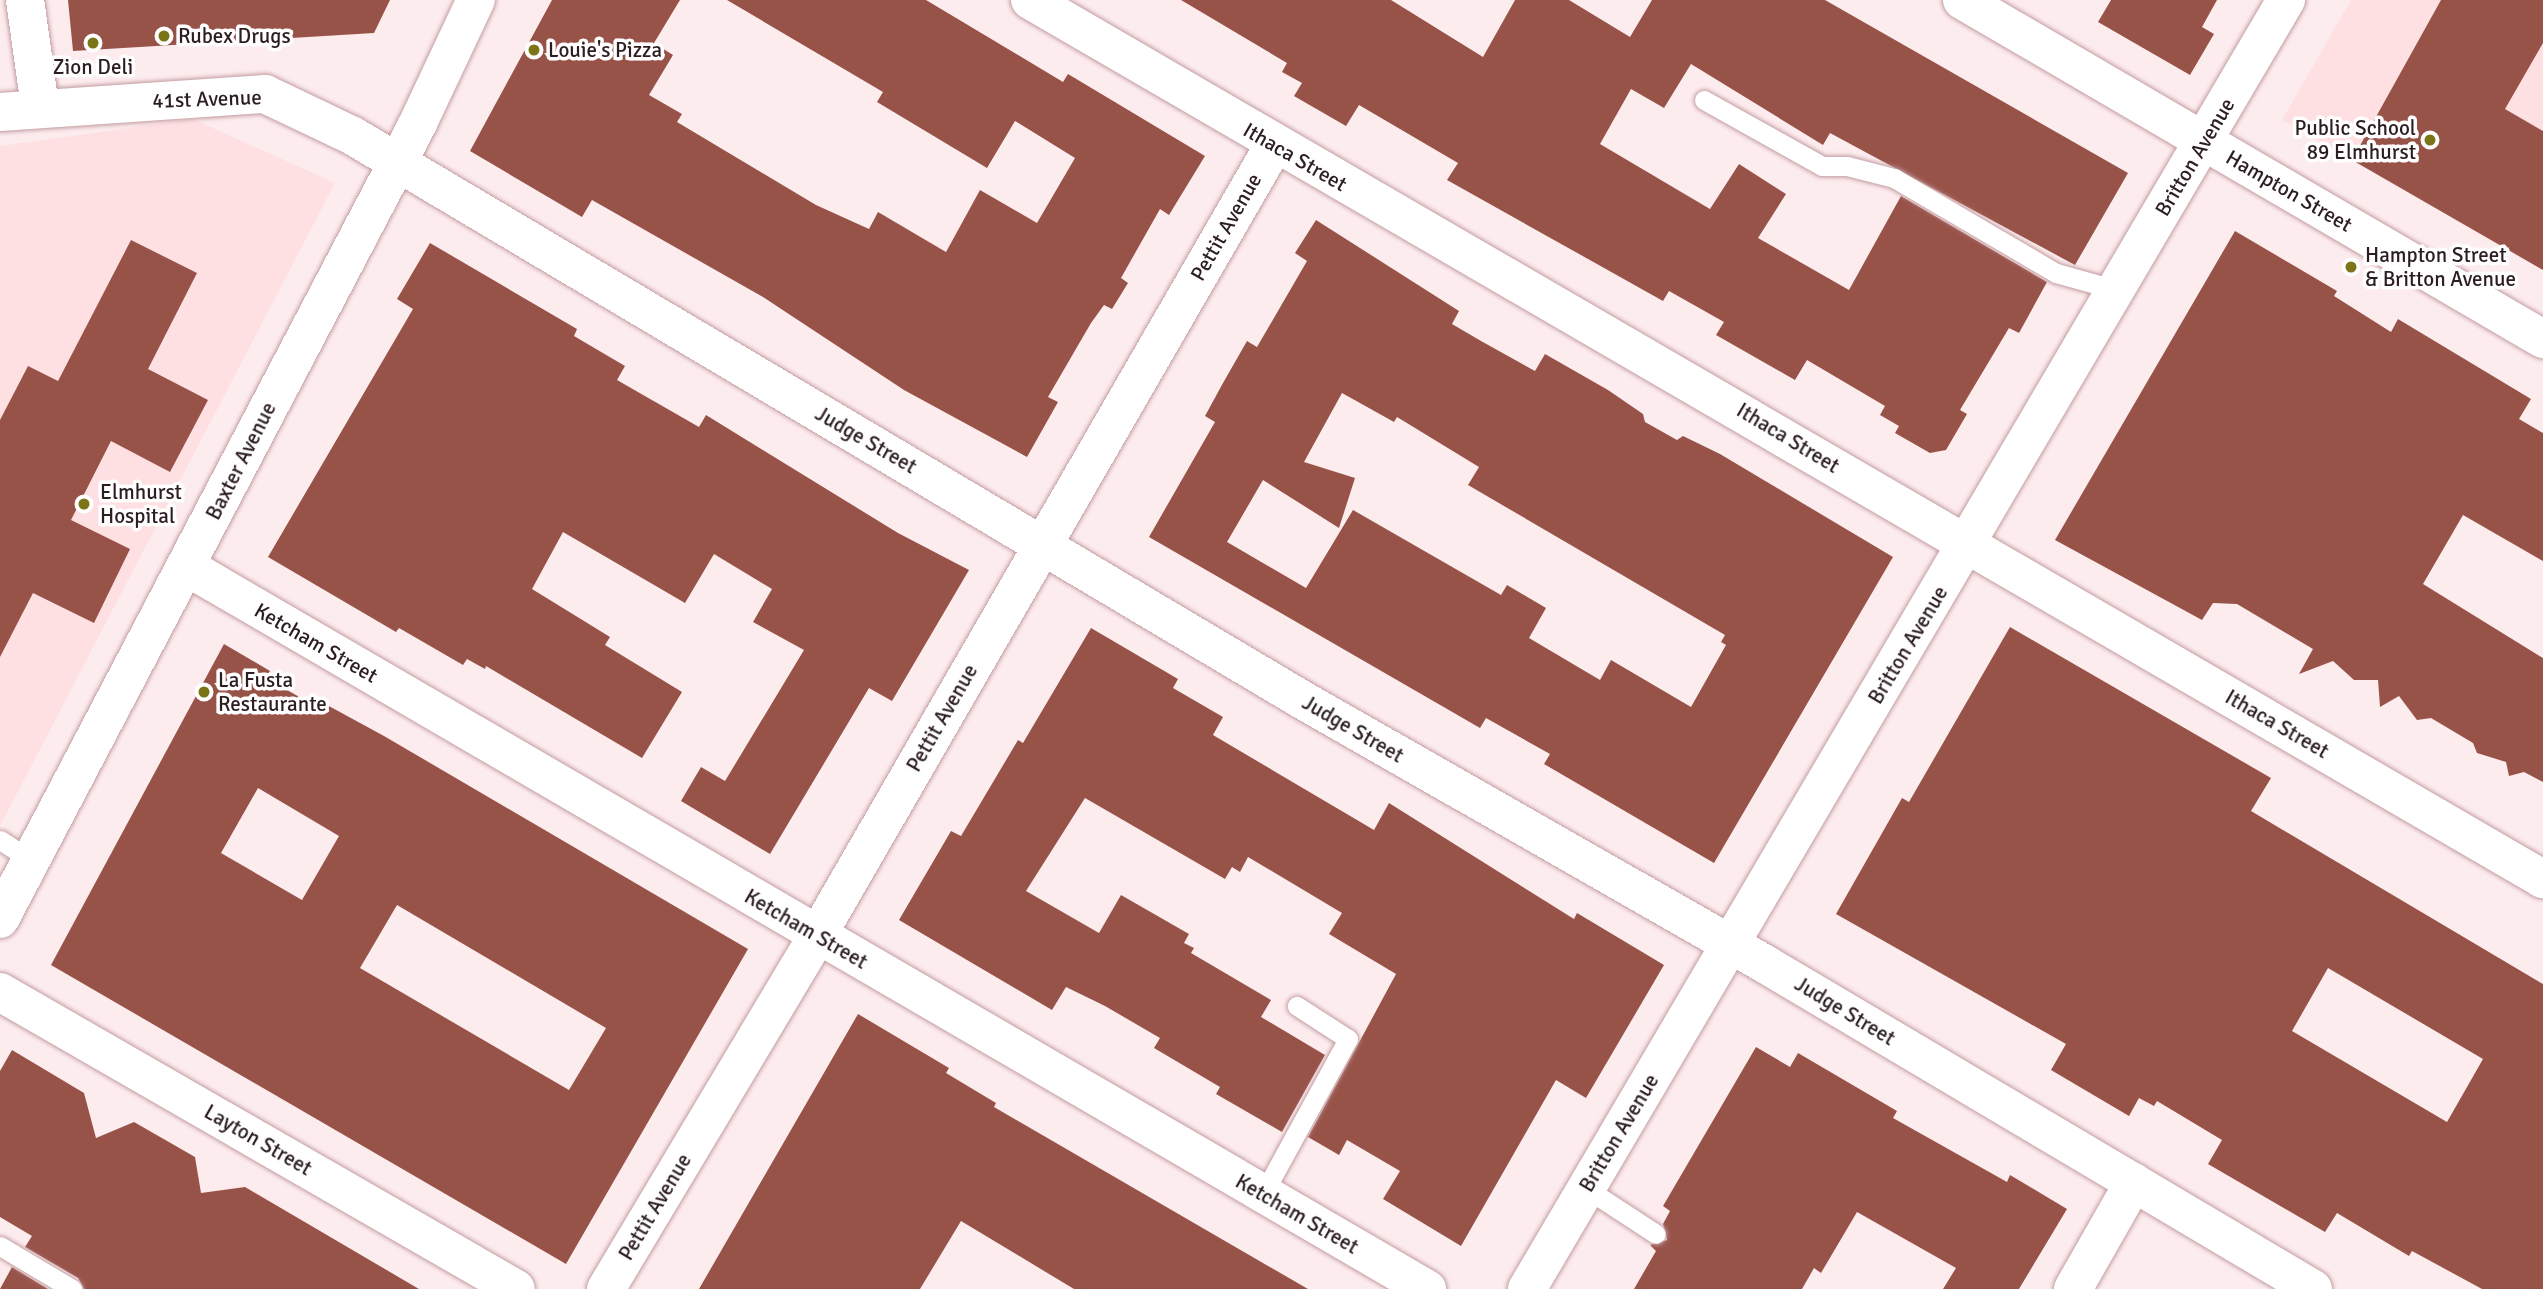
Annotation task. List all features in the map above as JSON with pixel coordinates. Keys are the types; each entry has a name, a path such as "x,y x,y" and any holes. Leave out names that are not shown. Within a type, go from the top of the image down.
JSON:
{"street":[{"path":"25,0 40,107"},
{"name":"Baxter Avenue","path":"0,919 15,850 187,567 397,163 476,0"},
{"name":"Ithaca Street","path":"1030,0 1274,145 1692,381 2543,879"},
{"name":"Hampton Street","path":"1962,0 2543,339"},
{"name":"Britton Avenue","path":"1527,1289 2286,0"},
{"name":"41st Avenue","path":"0,112 40,107 265,94 353,136 397,163"},
{"name":"Pettit Avenue","path":"606,1289 817,936 1274,145"},
{"name":"Judge Street","path":"397,163 1042,543 1299,698 1731,944 2313,1289"},
{"name":"Ketcham Street","path":"187,567 1427,1289"},
{"name":"Layton Street","path":"0,992 516,1289"},
{"path":"2073,1289 2134,1182"}],"lane":[{"path":"1704,100 1822,166 1847,166 1894,178 2056,273 2117,290"},
{"path":"1263,1194 1348,1039 1297,1006"},
{"path":"1587,1189 1656,1234"},
{"path":"0,1246 72,1289"}],"shaded area":[{"name":"Public School 89 Elmhurst","path":"2351,0 2543,0 2543,270 2282,120"},
{"name":"Elmhurst Hospital","path":"193,119 335,183 0,826 0,146"}],"building":[{"path":"68,0 390,0 374,33 73,51"},
{"path":"552,0 680,0 654,43 673,55 649,95 682,114 677,122 816,205 869,229 878,212 946,252 980,190 1037,223 1075,158 1015,121 987,168 877,102 883,92 727,0 926,0 1063,82 1068,74 1205,156 1169,215 1160,209 1121,278 1128,283 1112,309 1104,305 1091,323 1048,397 1058,402 1027,457 904,390 763,297 592,200 582,217 470,151"},
{"path":"1181,0 1391,0 1483,57 1515,0 1569,0 1630,37 1652,0 1825,0 2128,173 2075,265 1830,133 1823,145 1691,64 1664,108 1631,89 1600,144 1710,209 1739,164 1786,194 1758,238 1849,290 1901,196 2047,282 2019,333 2009,328 1960,410 1967,414 1946,450 1930,453 1895,433 1899,426 1880,415 1885,406 1807,360 1795,380 1716,335 1724,322 1669,291 1663,301 1447,180 1458,163 1359,105 1346,126 1294,96 1302,83 1282,72 1287,63"},
{"path":"2111,0 2217,0 2202,27 2214,34 2190,75 2098,22"},
{"name":"Public School 89 Elmhurst","path":"2441,0 2543,0 2543,43 2505,109 2543,131 2543,270 2352,160"},
{"path":"1316,220 1459,311 1452,324 1481,341 1535,371 1545,354 1608,390 1643,414 1645,422 1677,440 1683,436 1720,454 1893,557 1714,863 1544,764 1550,754 1486,718 1480,728 1149,537 1215,422 1205,416 1247,341 1257,347 1307,261 1295,253","holes":["1342,393 1394,422 1397,417 1479,467 1468,485 1725,635 1721,642 1726,645 1691,707 1611,660 1600,680 1529,638 1546,608 1507,585 1501,595 1353,510 1306,588 1227,542 1263,480 1339,528 1355,478 1304,462"]},
{"path":"2235,231 2337,291 2334,296 2391,332 2398,319 2531,399 2519,419 2543,433 2543,561 2463,515 2423,584 2543,658 2543,782 2524,772 2509,776 2506,762 2477,753 2473,743 2431,718 2417,720 2399,696 2380,707 2378,680 2354,680 2333,661 2299,674 2313,649 2237,604 2213,603 2202,620 2055,540"},
{"path":"131,240 197,273 148,369 208,400 170,472 111,441 71,520 130,549 94,623 33,593 0,657 0,420 28,366 58,381"},
{"path":"430,243 577,329 574,336 625,366 617,380 699,427 706,415 898,533 969,570 892,701 869,688 770,854 681,801 701,767 725,781 804,650 753,622 772,589 714,554 685,603 563,532 532,589 610,637 605,645 682,692 642,758 486,666 485,669 467,659 463,665 399,628 396,632 268,557 413,309 397,299"},
{"path":"2010,627 2271,778 2251,811 2543,984 2543,1289 2482,1289 2412,1251 2409,1256 2337,1213 2325,1232 2208,1164 2222,1140 2157,1101 2154,1106 2139,1098 2129,1116 2051,1070 2066,1044 1836,914 1902,798 1909,802","holes":["2328,968 2483,1059 2447,1122 2292,1031"]},
{"path":"1091,628 1178,679 1173,688 1223,717 1213,735 1374,830 1389,803 1574,919 1577,913 1664,965 1586,1098 1556,1080 1461,1246 1383,1199 1400,1171 1347,1140 1339,1155 1308,1137 1396,974 1329,934 1342,913 1248,857 1240,872 1232,867 1225,879 1085,798 1026,891 1099,933 1121,895 1189,934 1184,943 1194,948 1191,953 1271,1000 1261,1017 1325,1055 1282,1132 1216,1094 1220,1087 1154,1048 1160,1038 1105,1006 1066,987 1052,1010 899,920 951,831 961,836 1018,740 1023,743"},
{"path":"224,644 270,671 266,678 324,711 327,705 384,736 748,949 566,1264 51,965","holes":["258,788 339,836 302,900 221,853","397,905 606,1028 569,1090 360,968"]},
{"path":"858,1014 949,1068 946,1073 996,1103 994,1107 1308,1289 1074,1289 961,1221 920,1289 699,1289"},
{"path":"1756,1047 1790,1067 1798,1053 1897,1111 1893,1118 2007,1182 2010,1175 2067,1209 2019,1289 1943,1289 1956,1268 1857,1212 1821,1273 1814,1268 1802,1289 1634,1289 1656,1251 1650,1245 1667,1240 1663,1224 1670,1211 1663,1206"},
{"path":"12,1050 84,1093 96,1138 134,1122 195,1157 201,1193 245,1187 419,1289 84,1289 78,1278 25,1247 32,1236 0,1217 0,1071"},
{"path":"12,1267 48,1289 0,1289"}],"place":[{"name":"Rubex Drugs","path":"164,36"},
{"name":"Zion Deli","path":"93,43"},
{"name":"Louie's Pizza","path":"534,50"},
{"name":"Public School 89 Elmhurst","path":"2430,140"},
{"name":"Hampton Street & Britton Avenue","path":"2351,267"},
{"name":"Elmhurst Hospital","path":"84,504"},
{"name":"La Fusta Restaurante","path":"204,692"}]}
